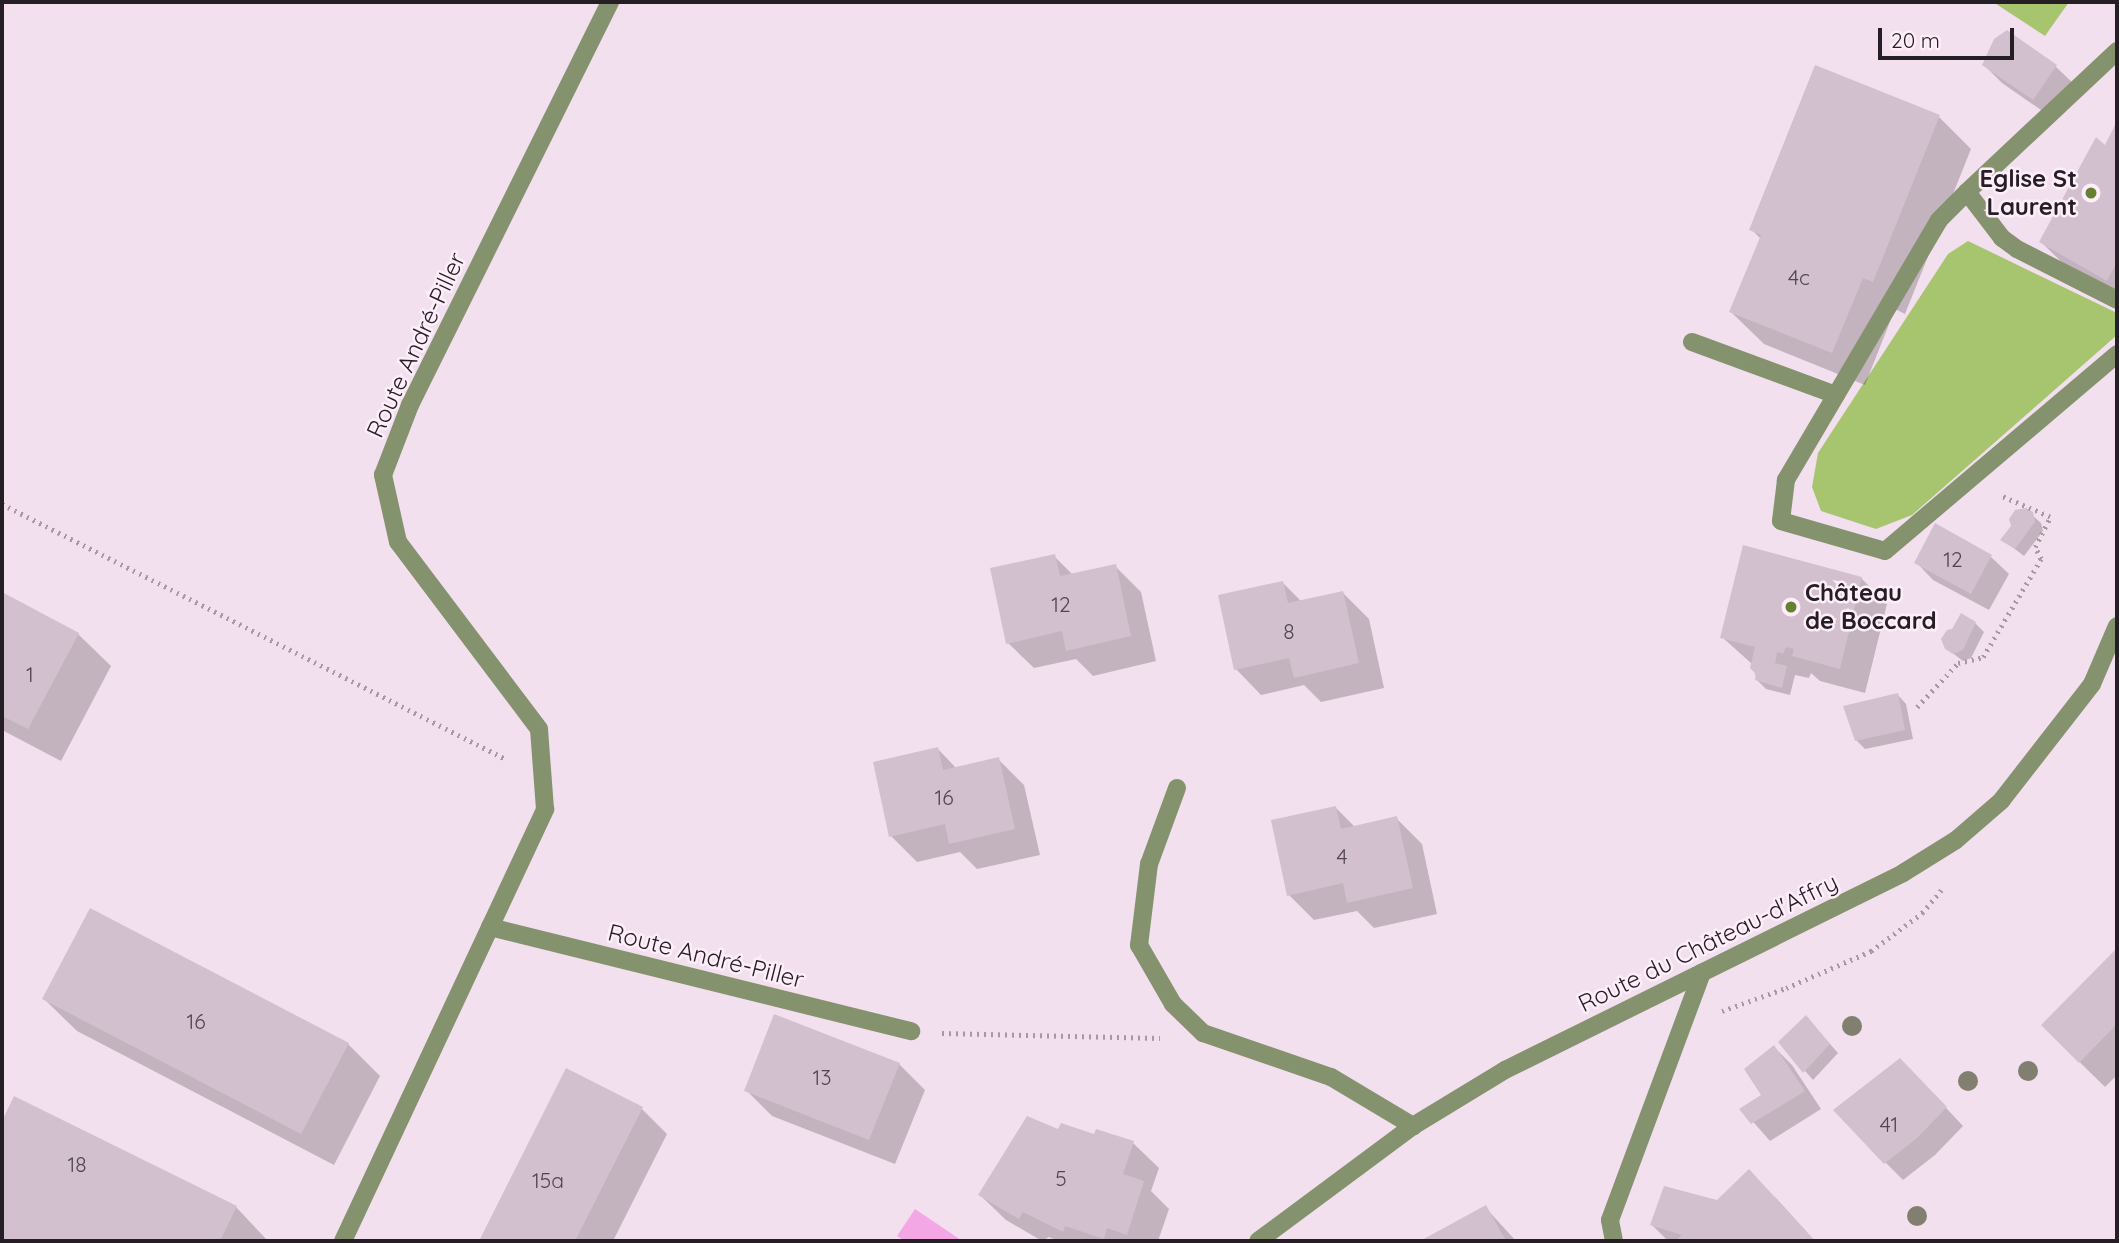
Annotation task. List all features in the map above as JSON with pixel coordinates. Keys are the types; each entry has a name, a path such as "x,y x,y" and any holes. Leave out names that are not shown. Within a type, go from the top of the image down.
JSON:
{"street":[{"name":"Route André-Piller","path":"343,1241 545,809 539,729 398,542 383,475 410,405 610,2"},
{"path":"2117,51 1939,220 1786,480 1781,521 1885,551 2117,354"},
{"path":"1967,192 2001,238 2017,249 2117,300"},
{"path":"1692,341 1836,395"},
{"name":"Route du Château-d'Affry","path":"1258,1241 1413,1126 1505,1070 1903,873 1956,840 2001,800 2092,684 2117,626"},
{"path":"1177,788 1149,864 1139,945 1173,1004 1203,1033 1331,1077 1413,1126"},
{"name":"Route André-Piller","path":"490,927 911,1031"},
{"path":"1614,1241 1610,1220 1702,974"}],"path":[{"path":"1917,706 1958,663 1983,657 2041,559 2035,547 2050,517 1968,483"},
{"path":"2,504 504,758"},
{"path":"1688,1014 1711,1014 1747,1003 1871,951 1922,913 1944,887"},
{"path":"911,1031 1148,1040 1203,1033"}],"green space":[{"path":"1993,2 2069,2 2045,36"},
{"path":"1968,241 2117,313 2117,335 1912,515 1876,529 1821,511 1812,487 1818,453 1948,254"}],"shaded area":[{"path":"915,1209 961,1241 905,1241 897,1236"}],"building":[{"path":"2007,30 2057,65 2033,100 1982,65 1994,39"},
{"path":"1815,65 1940,115 1873,282 1863,278 1832,353 1729,312 1761,235 1749,230"},
{"name":"Eglise St Laurent","path":"2117,121 2117,262 2107,281 2039,242 2096,137 2105,145"},
{"path":"2026,508 2033,512 2035,522 2015,549 2000,540 2011,526 2009,519 2015,510"},
{"path":"1935,523 1992,555 1971,594 1914,563"},
{"name":"Château de Boccard","path":"1743,545 1862,577 1840,669 1792,656 1794,649 1786,647 1783,654 1777,652 1775,663 1787,666 1782,688 1755,680 1756,674 1750,668 1755,647 1720,638"},
{"path":"1055,554 1060,576 1116,564 1131,636 1066,651 1062,631 1006,644 990,568"},
{"path":"1283,581 1288,603 1343,591 1359,663 1294,678 1289,658 1234,670 1218,595"},
{"path":"2,592 79,633 28,729 2,716"},
{"path":"1961,613 1976,622 1963,650 1953,654 1945,649 1941,639 1947,630 1952,629"},
{"path":"1898,693 1905,730 1855,741 1843,706"},
{"path":"938,747 943,770 999,757 1015,829 949,844 945,824 889,837 873,762"},
{"path":"1336,806 1341,829 1397,816 1413,888 1347,903 1343,883 1287,896 1271,820"},
{"path":"90,908 349,1043 301,1134 42,999"},
{"path":"2117,948 2117,1024 2079,1063 2041,1025"},
{"path":"774,1014 900,1063 869,1140 744,1091"},
{"path":"1806,1015 1830,1044 1803,1073 1778,1042"},
{"path":"1774,1045 1805,1091 1751,1124 1739,1109 1761,1095 1744,1069"},
{"path":"1900,1058 1947,1107 1917,1138 1884,1164 1833,1110"},
{"path":"566,1068 643,1107 575,1241 479,1241"},
{"path":"14,1096 237,1206 220,1241 2,1239 2,1121"},
{"path":"1027,1116 1058,1129 1061,1123 1094,1134 1096,1129 1134,1141 1123,1174 1144,1181 1127,1235 1107,1228 1104,1239 1065,1226 1063,1232 1023,1212 1019,1219 978,1195"},
{"path":"1749,1169 1815,1241 1675,1241 1682,1235 1650,1225 1664,1186 1717,1200"},
{"path":"1486,1205 1506,1241 1420,1241"}],"place":[{"name":"Eglise St Laurent","path":"2091,193"},
{"name":"Château de Boccard","path":"1791,607"}]}
